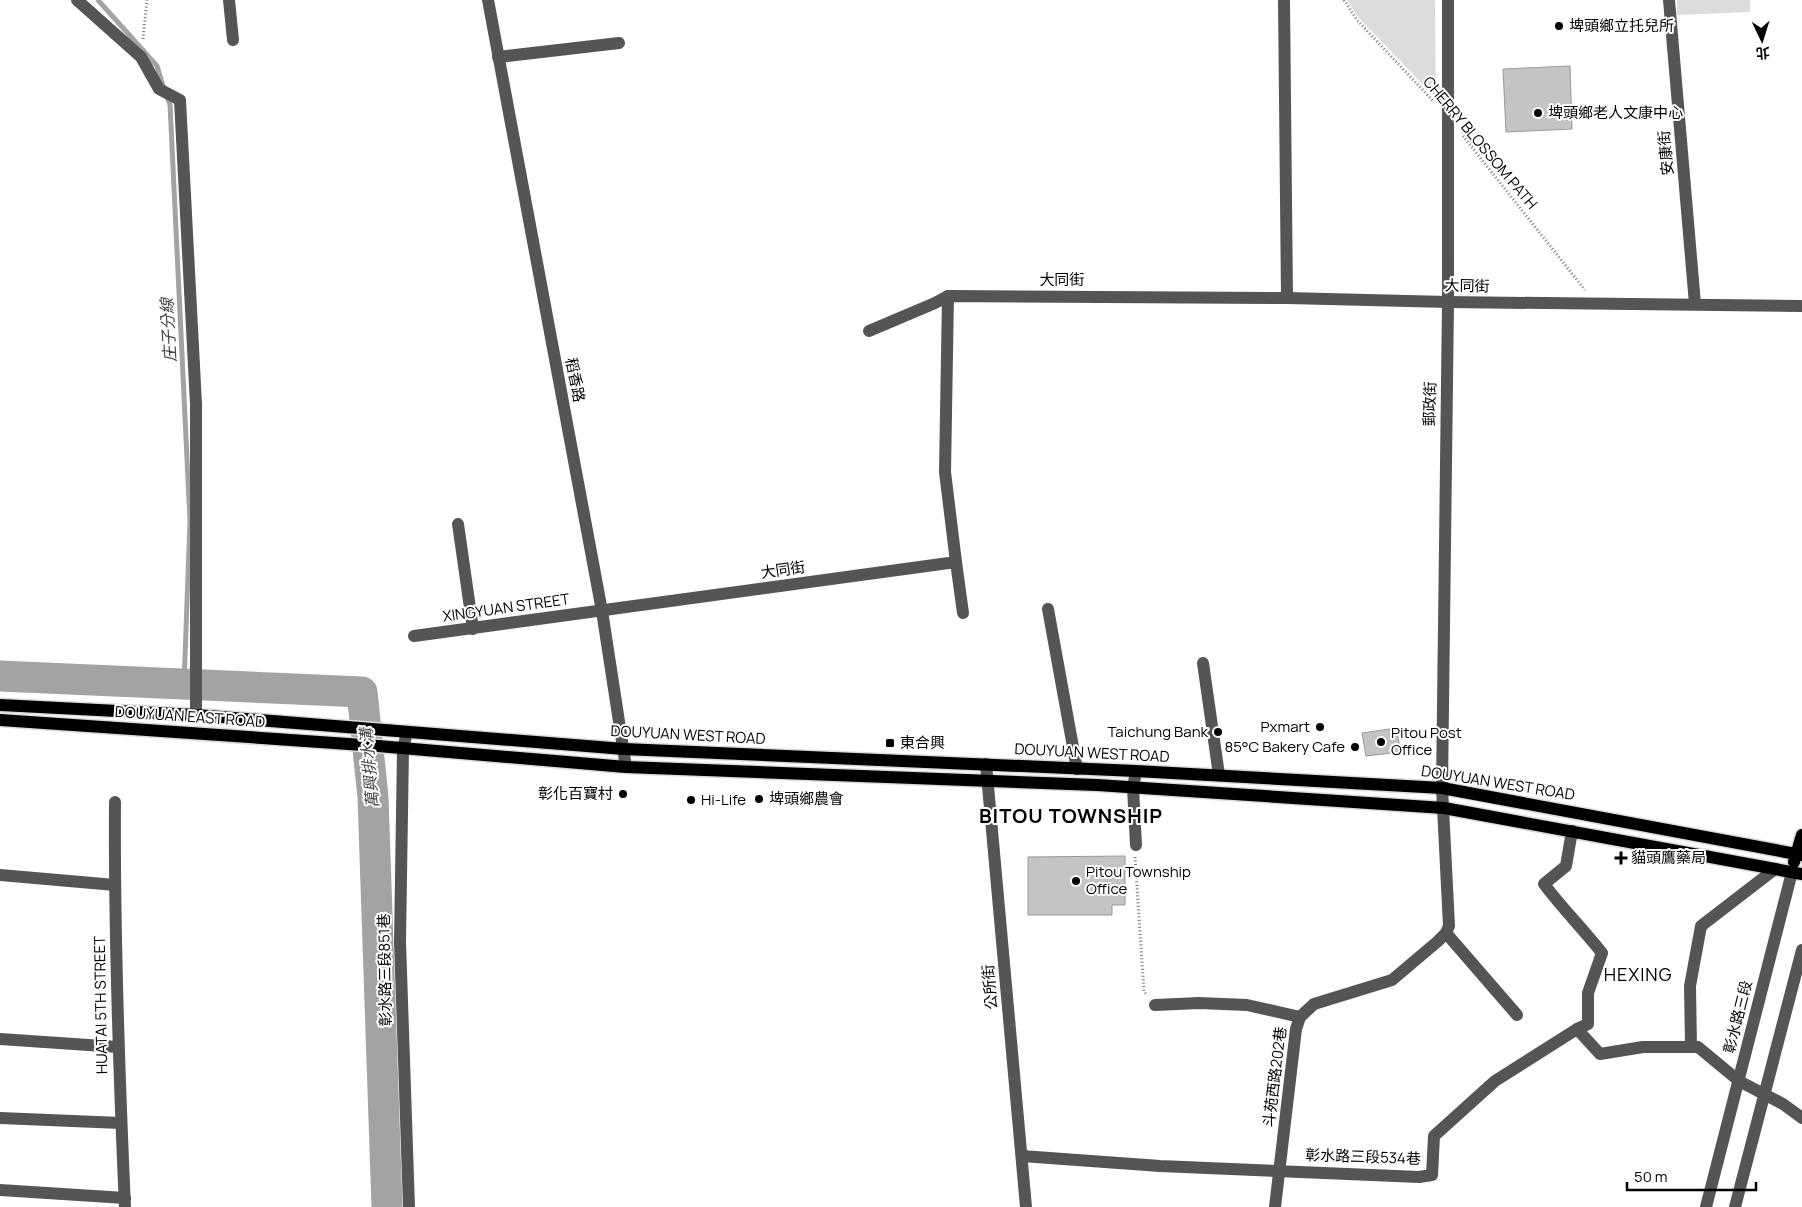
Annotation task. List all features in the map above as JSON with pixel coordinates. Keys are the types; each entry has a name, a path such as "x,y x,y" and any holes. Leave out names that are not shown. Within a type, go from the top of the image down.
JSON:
{"main road":[{"name":"DOUYUAN EAST ROAD","path":"0,705 196,715 376,730"},
{"name":"DOUYUAN EAST ROAD","path":"0,720 403,749"},
{"name":"DOUYUAN WEST ROAD","path":"376,730 624,750 1136,770 1442,788 1799,854"},
{"path":"403,749 626,768 1133,788 1444,808 1797,873"},
{"name":"彰水路三段","path":"1797,873 1802,835"}],"street":[{"path":"78,0 141,57 159,89 180,100 196,404 196,715"},
{"path":"229,0 233,40"},
{"name":"稻香路","path":"488,0 602,611 626,768"},
{"path":"1284,0 1287,298"},
{"name":"郵政街","path":"1444,808 1442,788 1448,302 1448,0"},
{"name":"安康街","path":"1669,0 1695,304"},
{"path":"498,57 619,43"},
{"path":"869,331 948,296 945,472 963,613"},
{"name":"大同街","path":"948,296 1287,298 1802,306"},
{"path":"458,524 473,629"},
{"name":"大同街","path":"602,611 956,562"},
{"path":"1048,608 1077,769"},
{"name":"XINGYUAN STREET","path":"414,636 602,611"},
{"path":"1203,662 1220,775"},
{"name":"彰水路三段851巷","path":"407,732 403,749 400,942 409,1207"},
{"name":"公所街","path":"986,764 1026,1207"},
{"path":"1136,770 1133,788 1136,844"},
{"name":"HUATAI 5TH STREET","path":"115,802 118,1047 125,1203"},
{"path":"1444,808 1449,926 1446,933 1517,1015"},
{"path":"1572,831 1566,866 1544,884 1560,906 1602,953 1588,993 1588,1024 1577,1029 1600,1054 1643,1047 1698,1047 1739,1081 1765,1094 1802,1118"},
{"path":"1691,1046 1690,986 1701,926 1775,869"},
{"name":"彰水路三段","path":"1706,1207 1797,873"},
{"path":"0,876 115,885"},
{"name":"斗苑西路202巷","path":"1275,1207 1296,1029 1300,1017 1314,1004 1392,980 1446,933"},
{"path":"1735,1207 1802,950"},
{"path":"1155,1005 1199,1003 1246,1005 1300,1017"},
{"name":"彰水路三段534巷","path":"1280,1170 1419,1177 1432,1175 1434,1136 1496,1081 1577,1029"},
{"path":"0,1039 118,1047"},
{"path":"0,1118 121,1124"},
{"path":"1022,1156 1160,1166 1280,1170"},
{"path":"0,1190 125,1203"}],"path":[{"path":"141,57 147,0"},
{"name":"CHERRY BLOSSOM PATH","path":"1344,0 1357,20 1448,117 1595,303"},
{"path":"1136,844 1135,861 1144,992 1155,1005"}],"shaded area":[{"path":"1347,0 1435,0 1436,98 1358,17"},
{"path":"1677,0 1750,0 1750,12 1677,15"}],"building":[{"name":"埤頭鄉老人文康中心","path":"1570,66 1572,129 1506,132 1503,69"},
{"name":"Pitou Post Office","path":"1396,728 1401,752 1366,756 1362,733"},
{"name":"Pitou Township Office","path":"1125,856 1125,905 1112,905 1112,915 1028,915 1028,857"}],"waterway":[{"name":"庄子分線","path":"98,0 157,66 163,86"},
{"name":"庄子分線","path":"167,96 170,105 190,521 184,684"},
{"name":"萬興排水溝","path":"0,676 362,692 373,797 387,1207"}],"place":[{"name":"埤頭鄉立托兒所","path":"1559,26"},
{"name":"埤頭鄉老人文康中心","path":"1538,113"},
{"name":"Pxmart","path":"1320,727"},
{"name":"Taichung Bank","path":"1218,732"},
{"name":"Pitou Post Office","path":"1381,742"},
{"name":"東合興","path":"890,743"},
{"name":"85°C Bakery Cafe","path":"1355,747"},
{"name":"彰化百寶村","path":"623,794"},
{"name":"埤頭鄉農會","path":"759,799"},
{"name":"Hi-Life","path":"691,800"},
{"name":"貓頭鷹藥局","path":"1621,858"},
{"name":"Pitou Township Office","path":"1076,881"}],"district":[{"name":"BITOU TOWNSHIP","path":"1071,816"},
{"name":"HEXING","path":"1638,975"}]}
